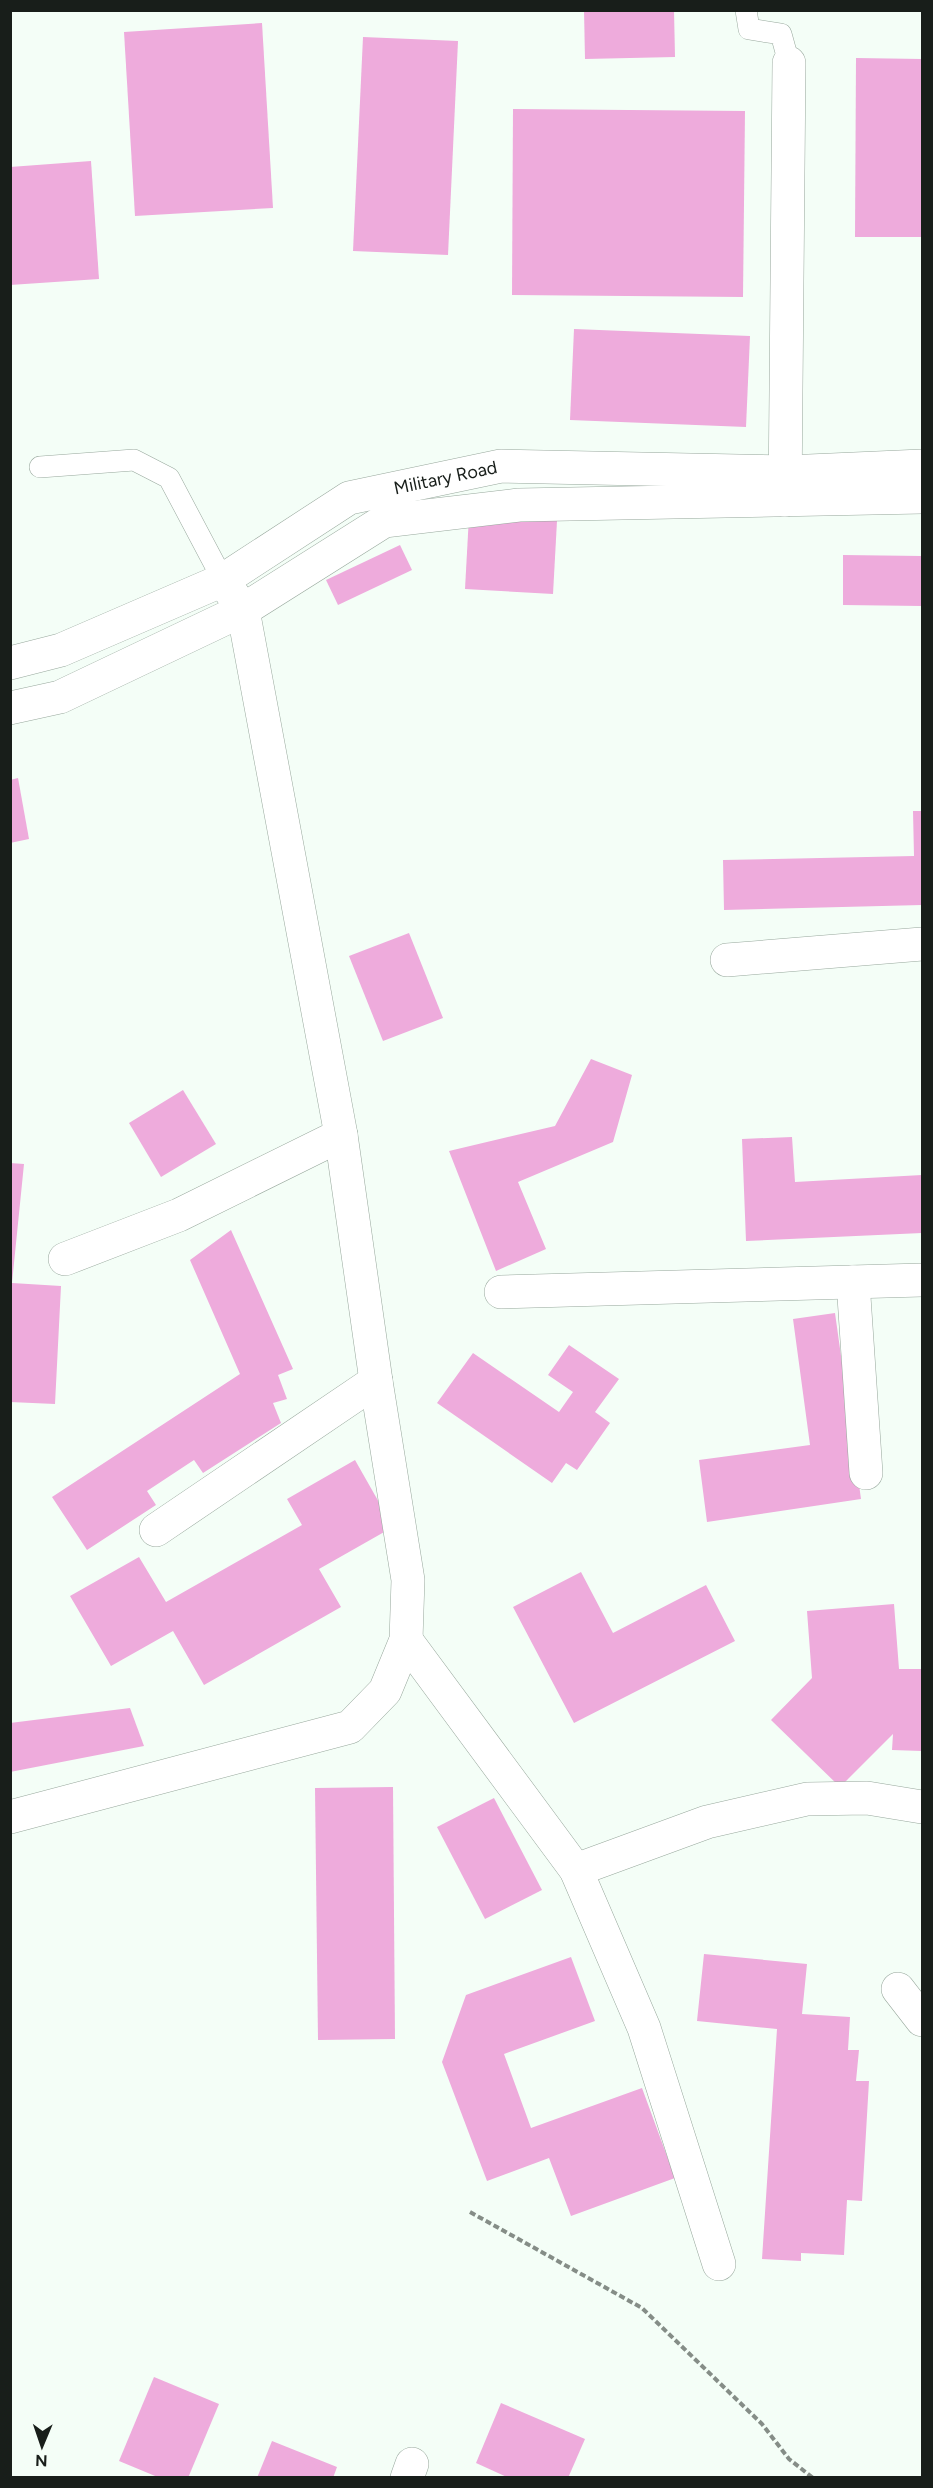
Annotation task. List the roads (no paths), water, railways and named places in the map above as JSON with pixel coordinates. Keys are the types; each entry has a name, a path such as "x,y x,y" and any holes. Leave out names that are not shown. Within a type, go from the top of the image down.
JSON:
{"street":[{"path":"785,486 789,63"},
{"path":"501,466 506,506"},
{"name":"Military Road","path":"10,663 61,650 223,580 349,498 501,466 785,486 922,466"},
{"path":"10,708 60,697 243,610 384,521 506,506 785,486 922,497"},
{"path":"10,1817 350,1727 386,1691 406,1640 408,1580 376,1381 341,1135 243,610 223,580"},
{"path":"727,960 922,944"},
{"path":"65,1259 179,1215 341,1135"},
{"path":"501,1292 922,1280"},
{"path":"853,1282 866,1473"},
{"path":"156,1530 376,1381"},
{"path":"406,1640 576,1870 644,2028 719,2264"},
{"path":"576,1870 707,1822 807,1799 867,1798 922,1807"},
{"path":"898,1989 922,2020"}],"lane":[{"path":"746,10 749,29 781,34 789,63"},
{"path":"40,467 134,460 169,478 223,580"}]}
